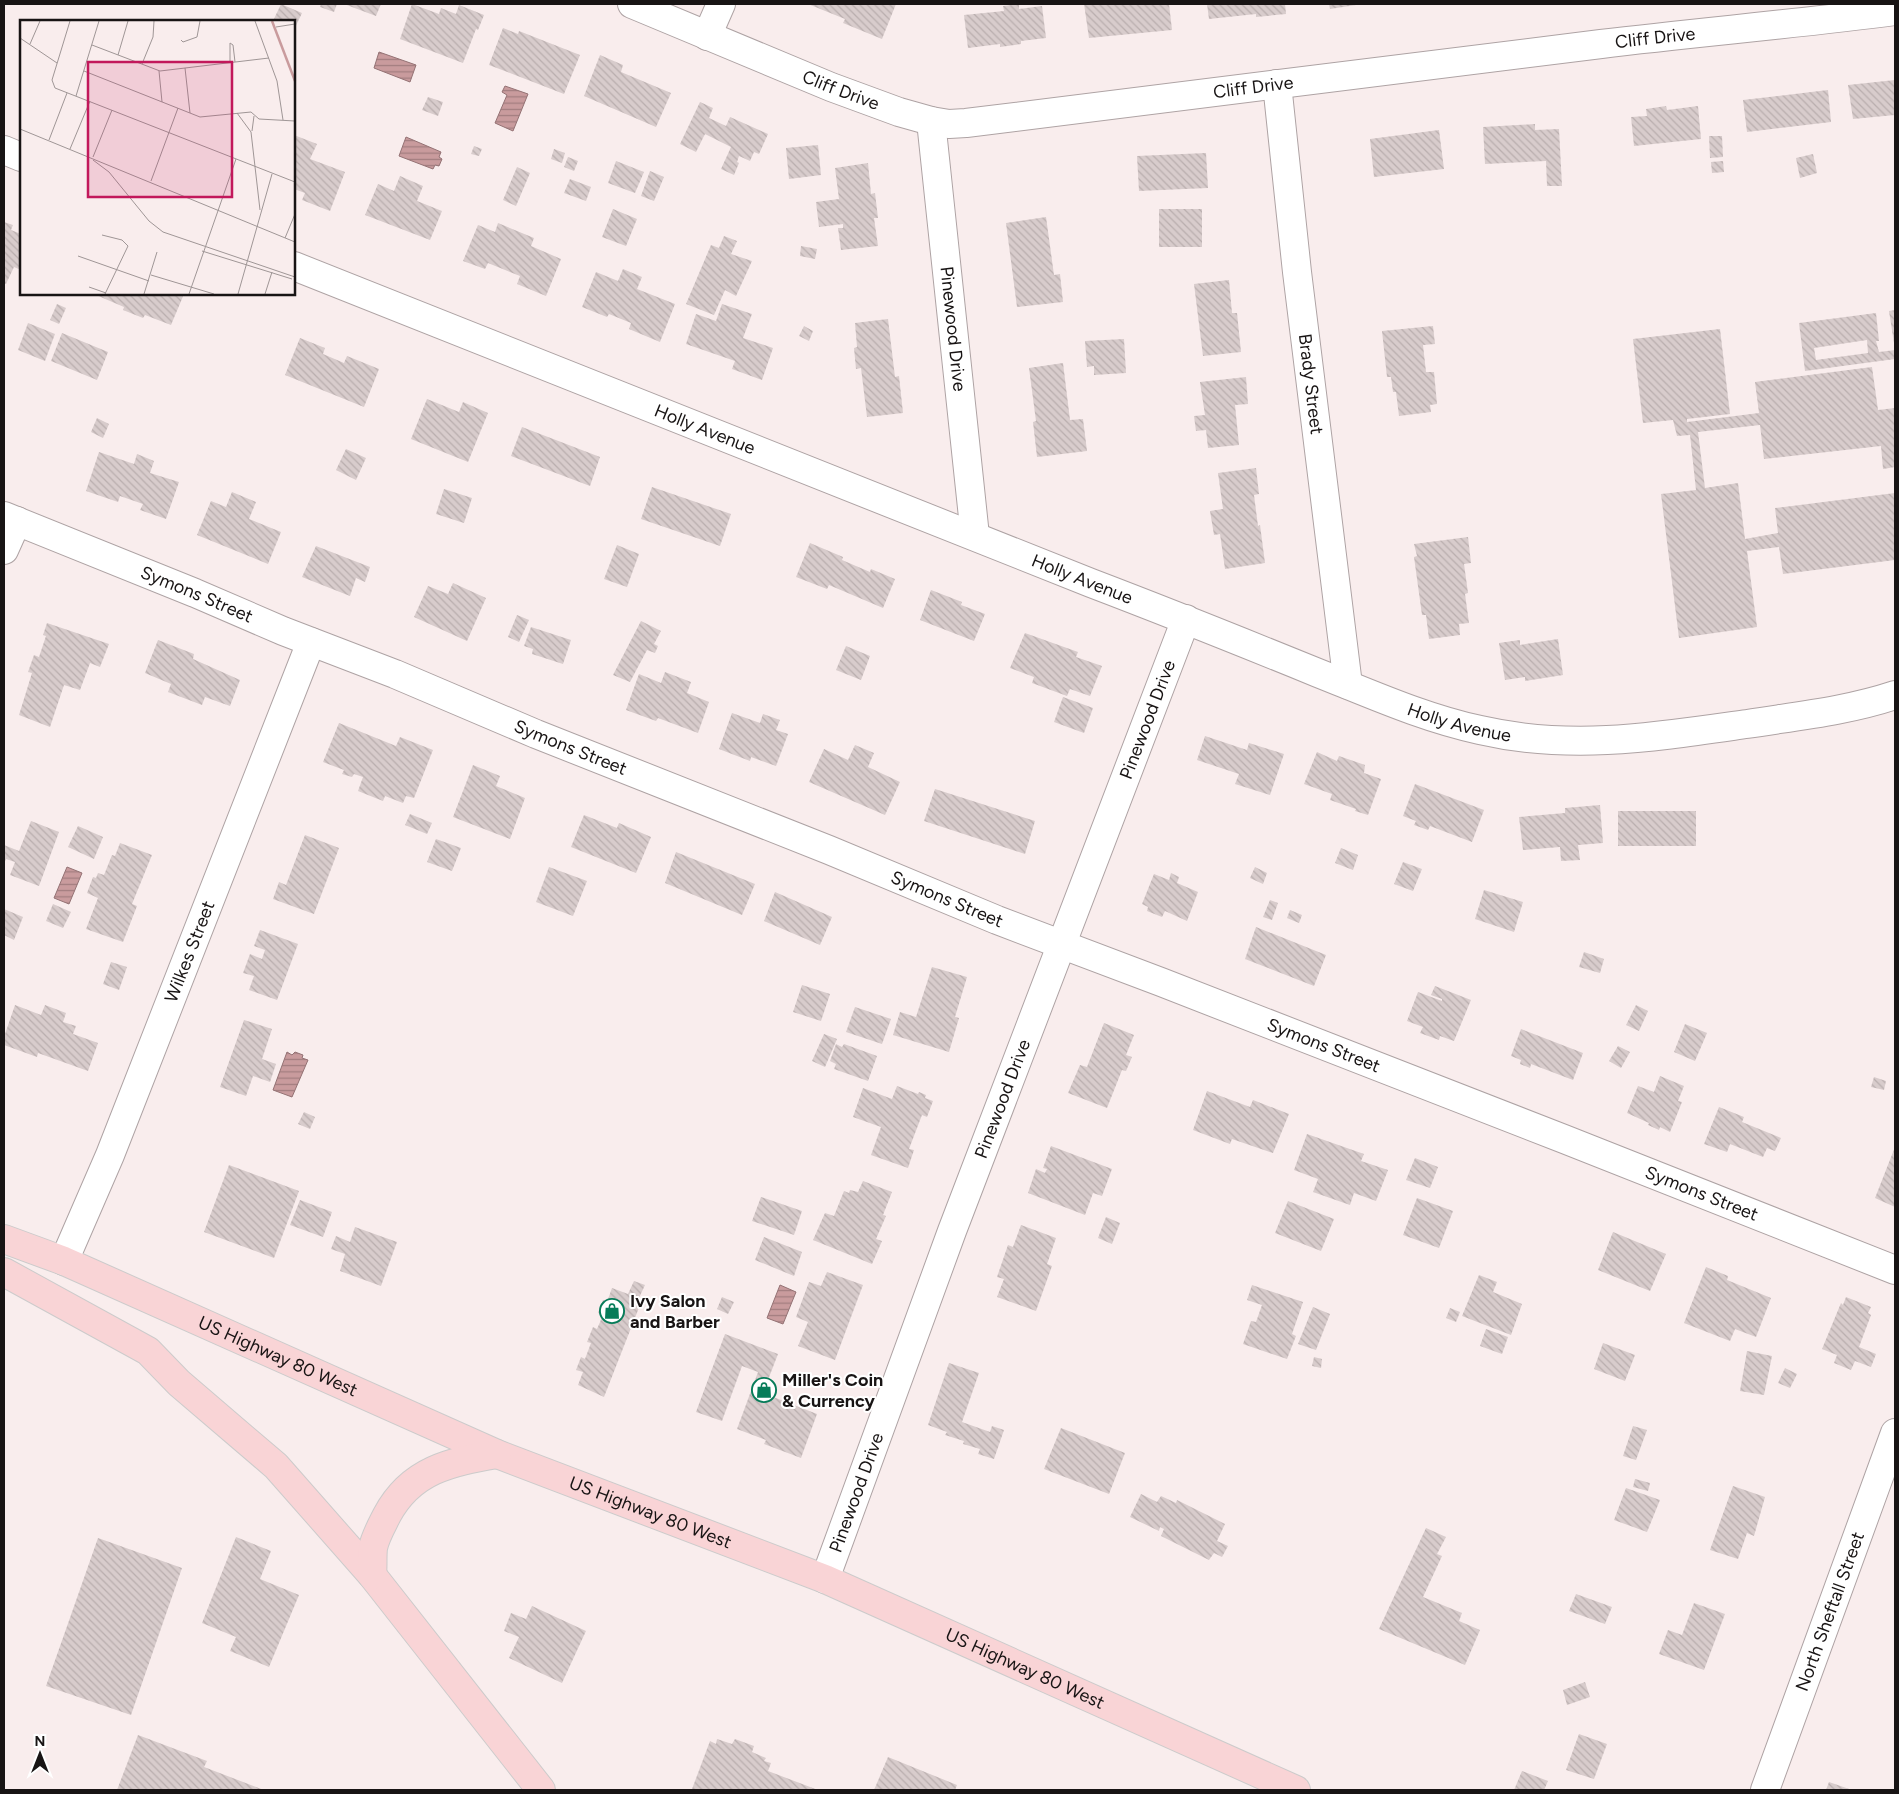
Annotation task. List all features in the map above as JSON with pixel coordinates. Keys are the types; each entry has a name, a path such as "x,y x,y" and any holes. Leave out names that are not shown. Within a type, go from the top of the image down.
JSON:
{"main road":[{"name":"US Highway 80 West","path":"4,1239 64,1260 497,1454 825,1579 1296,1790"},
{"path":"4,1272 148,1351 179,1383 276,1466 372,1575 541,1790"},
{"path":"372,1575 374,1547 382,1524 394,1502 412,1482 434,1469 460,1460 497,1454"}],"street":[{"name":"Cliff Drive","path":"632,4 831,87 899,112 949,124 1880,10"},
{"path":"707,36 721,4"},
{"name":"Brady Street","path":"1277,84 1297,272 1348,685"},
{"name":"Pinewood Drive","path":"931,121 976,536"},
{"path":"4,150 20,157"},
{"name":"Holly Avenue","path":"295,266 1348,685 1460,726 1524,738 1565,742 1618,740 1679,734 1846,708 1895,695"},
{"path":"4,550 10,518"},
{"name":"Symons Street","path":"10,518 311,642 395,674 536,734 759,821 997,920 1564,1139 1895,1270"},
{"name":"Pinewood Drive","path":"825,1579 949,1239 1063,945 1186,619"},
{"name":"Wilkes Street","path":"64,1260 110,1155 311,642"},
{"name":"North Sheftall Street","path":"1765,1790 1895,1433"}],"shaded area":[{"path":"379,52 416,65 410,82 374,68"},
{"path":"505,86 528,94 513,131 495,123 507,95 502,92"},
{"path":"406,137 441,152 439,157 442,159 439,166 435,165 433,169 399,156"},
{"path":"67,867 82,873 69,904 54,898"},
{"path":"287,1052 292,1055 295,1052 303,1055 302,1058 308,1060 292,1097 273,1090"},
{"path":"780,1285 796,1292 783,1324 767,1318"}],"building":[{"path":"281,4 302,13 295,28 295,20 273,20"},
{"path":"321,4 337,4 334,12 320,7"},
{"path":"344,4 381,4 376,16"},
{"path":"412,4 439,14 441,8 456,14 459,5 484,15 478,30 476,29 463,63 400,39"},
{"path":"808,4 896,4 882,39 843,23 845,19"},
{"path":"1019,4 1019,9 1042,6 1046,38 1021,41 1021,44 1000,47 1000,44 968,48 964,15 1004,11 1003,6"},
{"path":"1084,4 1169,4 1172,30 1089,38"},
{"path":"1207,4 1285,4 1286,14 1256,17 1256,14 1209,19"},
{"path":"1329,4 1356,4 1356,5 1330,9"},
{"path":"503,28 518,34 519,31 580,55 564,94 489,65"},
{"path":"600,55 623,65 621,72 671,93 656,127 584,96"},
{"path":"1895,80 1895,115 1853,119 1848,85"},
{"path":"1828,90 1831,122 1747,132 1743,100"},
{"path":"428,97 443,102 438,116 422,110"},
{"path":"700,102 713,108 709,118 726,126 730,117 768,134 759,154 754,152 750,161 739,156 737,162 739,163 734,175 721,169 731,147 705,134 696,152 680,144"},
{"path":"1666,106 1667,110 1698,106 1701,139 1634,146 1631,117 1647,116 1646,109"},
{"path":"1535,124 1535,130 1559,129 1562,186 1547,186 1546,161 1485,164 1483,127"},
{"path":"1439,130 1444,169 1374,177 1370,139"},
{"path":"295,135 317,144 310,159 345,172 330,211 302,200 305,193 295,189"},
{"path":"1709,136 1722,136 1723,157 1710,158"},
{"path":"818,145 821,175 789,179 786,148"},
{"path":"474,146 482,149 479,156 471,154"},
{"path":"554,149 565,153 562,163 551,159"},
{"path":"1206,153 1208,188 1139,191 1137,156"},
{"path":"1813,154 1817,173 1800,178 1796,158"},
{"path":"568,157 578,161 574,171 564,167"},
{"path":"616,161 644,172 635,193 608,183"},
{"path":"1723,161 1724,172 1712,173 1711,162"},
{"path":"868,163 871,194 875,193 878,218 874,218 878,246 841,250 838,228 843,228 843,224 819,227 816,202 839,199 835,168"},
{"path":"517,167 530,173 516,206 503,200"},
{"path":"650,171 664,177 654,201 641,196"},
{"path":"400,176 423,186 417,201 442,211 430,240 365,215 378,184 394,191"},
{"path":"570,179 591,187 586,201 564,193"},
{"path":"613,209 637,219 626,246 602,237"},
{"path":"1159,209 1202,209 1202,247 1159,247"},
{"path":"1046,217 1054,275 1060,274 1063,302 1017,307 1006,223"},
{"path":"4,222 13,225 11,230 20,234 20,270 14,267 6,284 4,283"},
{"path":"498,223 534,238 531,246 561,259 546,296 517,284 520,276 488,263 485,269 463,261 478,225 495,232"},
{"path":"724,236 737,241 731,254 752,261 736,296 725,290 714,315 686,304 711,245 719,248"},
{"path":"801,246 817,249 815,259 800,256"},
{"path":"623,269 642,277 637,289 675,304 660,342 629,329 631,323 609,314 607,317 582,307 596,272 618,281"},
{"path":"1229,280 1232,313 1237,313 1241,352 1203,356 1194,284"},
{"path":"96,295 184,295 171,325 145,315 143,318 123,310 124,307"},
{"path":"57,304 66,308 59,324 50,320"},
{"path":"722,304 752,314 743,338 773,348 762,380 732,369 735,361 686,344 696,314 716,321"},
{"path":"1895,310 1895,343 1894,343 1889,311"},
{"path":"1876,313 1879,341 1876,341 1879,352 1895,350 1895,359 1805,371 1799,323","holes":["1867,340 1868,353 1816,360 1814,348"]},
{"path":"888,319 895,377 899,376 903,413 867,417 861,368 856,369 854,348 857,347 855,323"},
{"path":"28,323 55,334 45,361 18,350"},
{"path":"804,326 813,331 809,341 799,336"},
{"path":"1433,326 1435,344 1423,345 1426,372 1434,372 1437,404 1430,405 1431,412 1399,416 1396,392 1393,392 1391,377 1387,377 1382,331"},
{"path":"1720,329 1730,414 1687,419 1687,422 1759,413 1755,382 1872,367 1878,410 1895,408 1895,467 1883,469 1881,446 1764,459 1760,425 1698,432 1705,488 1738,483 1745,539 1778,533 1775,508 1895,493 1895,560 1783,574 1779,547 1747,551 1757,627 1679,638 1661,494 1696,490 1690,435 1677,436 1673,420 1643,423 1633,339"},
{"path":"62,333 108,352 97,380 51,361"},
{"path":"300,338 325,348 323,354 344,363 347,356 379,369 364,407 285,375"},
{"path":"1124,339 1126,373 1094,375 1094,366 1087,367 1085,341"},
{"path":"1063,363 1070,420 1083,419 1087,451 1037,457 1033,422 1036,421 1029,368"},
{"path":"1246,377 1248,404 1235,405 1239,445 1208,448 1206,430 1196,431 1194,416 1205,415 1200,382"},
{"path":"427,399 459,412 463,402 488,413 468,462 411,439"},
{"path":"97,418 109,424 103,438 91,432"},
{"path":"522,427 600,457 590,486 511,456"},
{"path":"346,449 366,458 356,480 336,470"},
{"path":"99,452 134,464 137,454 154,461 150,473 179,482 166,519 140,510 143,504 120,496 118,502 86,491"},
{"path":"1256,468 1259,494 1254,495 1265,563 1225,569 1220,534 1214,535 1210,511 1223,509 1218,473"},
{"path":"652,487 731,514 720,546 641,519"},
{"path":"444,489 472,498 464,523 436,514"},
{"path":"232,492 256,502 249,519 281,532 268,564 197,535 211,501 226,507"},
{"path":"1468,537 1471,563 1464,564 1468,593 1465,594 1469,623 1459,624 1460,635 1429,639 1426,615 1422,615 1414,557 1417,556 1414,544"},
{"path":"810,543 843,557 842,560 870,572 871,569 895,579 883,608 829,585 827,589 796,577"},
{"path":"617,545 639,554 627,587 604,579"},
{"path":"316,546 370,567 365,582 356,578 350,596 302,577"},
{"path":"453,583 486,598 467,641 414,617 428,586 448,594"},
{"path":"931,590 962,602 961,605 985,614 974,641 920,620"},
{"path":"517,615 529,620 519,642 508,637"},
{"path":"641,621 661,631 654,644 658,646 655,653 647,650 630,682 613,675"},
{"path":"47,623 109,644 100,667 90,663 80,690 64,685 50,727 19,715 32,673 28,672 34,655 39,657 46,636 43,635"},
{"path":"531,627 571,640 563,664 532,654 533,649 524,646"},
{"path":"1025,633 1078,652 1076,657 1102,666 1090,696 1070,689 1067,696 1032,683 1034,677 1010,668"},
{"path":"1558,639 1563,675 1525,681 1525,677 1505,680 1499,643 1520,640 1520,645"},
{"path":"158,640 194,654 193,659 240,680 230,706 205,697 202,705 168,692 171,684 145,673"},
{"path":"846,646 870,656 861,680 836,670"},
{"path":"665,672 691,682 687,693 709,702 698,733 658,718 656,721 626,710 639,674 661,683"},
{"path":"1063,697 1093,708 1084,733 1054,722"},
{"path":"732,713 760,723 763,714 780,720 776,730 788,734 776,766 751,757 750,761 719,749"},
{"path":"339,723 396,746 400,737 433,750 414,798 406,796 403,803 385,796 383,801 358,791 363,777 354,774 352,777 342,774 344,770 323,762"},
{"path":"1205,736 1247,750 1249,743 1284,754 1270,795 1235,784 1239,774 1197,760"},
{"path":"855,745 874,753 868,767 900,782 885,815 809,782 824,749 848,760"},
{"path":"1317,752 1337,761 1339,756 1365,765 1364,773 1381,779 1368,815 1330,800 1332,794 1304,784"},
{"path":"473,765 500,776 496,786 525,798 510,839 453,817"},
{"path":"1415,784 1484,810 1472,842 1430,826 1428,830 1414,825 1416,821 1403,816"},
{"path":"935,789 1035,821 1025,854 924,821"},
{"path":"1600,805 1603,843 1578,845 1580,860 1561,861 1560,847 1523,850 1519,817 1565,813 1565,808"},
{"path":"1618,811 1696,811 1696,846 1618,846"},
{"path":"410,814 432,823 427,834 405,825"},
{"path":"584,815 617,828 619,823 651,837 636,873 571,847"},
{"path":"31,821 59,832 39,886 10,875 15,862 6,859 4,863 4,845 19,851"},
{"path":"78,826 103,837 94,859 68,847"},
{"path":"305,835 339,848 314,914 273,899 279,882 286,885"},
{"path":"436,839 461,848 452,871 427,862"},
{"path":"120,843 152,855 132,904 137,906 123,942 86,929 98,898 87,893 93,877 96,878 98,873 104,875 112,855 115,856"},
{"path":"1341,848 1358,855 1353,870 1335,863"},
{"path":"676,852 755,884 742,915 665,883"},
{"path":"1403,862 1422,869 1413,891 1394,884"},
{"path":"549,867 587,881 573,916 536,902"},
{"path":"1255,867 1267,873 1263,884 1250,878"},
{"path":"1171,873 1179,877 1177,883 1198,892 1187,921 1165,911 1162,917 1147,911 1148,907 1142,904 1154,874 1169,880"},
{"path":"1484,890 1523,902 1514,932 1475,919"},
{"path":"775,892 832,917 820,945 764,921"},
{"path":"1270,900 1278,903 1272,920 1263,917"},
{"path":"53,904 71,912 63,928 46,921"},
{"path":"4,909 23,917 14,940 4,935"},
{"path":"1290,910 1302,915 1299,923 1287,918"},
{"path":"1256,927 1326,955 1314,986 1245,959"},
{"path":"260,930 298,944 277,1000 249,990 254,976 243,973 250,954 262,959 265,950 254,946"},
{"path":"1584,952 1604,959 1600,973 1579,967"},
{"path":"111,962 127,967 119,990 103,984"},
{"path":"932,967 967,977 955,1017 959,1018 949,1052 893,1035 900,1012 916,1017"},
{"path":"802,985 830,994 821,1021 793,1012"},
{"path":"1435,986 1471,1000 1454,1041 1440,1036 1439,1040 1420,1033 1423,1027 1407,1021 1418,992 1442,1001 1442,999 1431,995"},
{"path":"15,1005 41,1015 45,1005 66,1013 63,1022 76,1026 73,1034 98,1043 88,1071 38,1053 37,1057 4,1045 4,1037"},
{"path":"1636,1005 1648,1011 1639,1031 1626,1025"},
{"path":"855,1007 891,1019 882,1044 846,1032"},
{"path":"244,1020 272,1029 262,1059 276,1064 270,1082 253,1076 246,1096 220,1087"},
{"path":"1104,1023 1134,1035 1126,1055 1132,1057 1126,1071 1122,1070 1107,1108 1068,1093 1080,1065 1087,1067"},
{"path":"1685,1024 1707,1033 1695,1061 1674,1052"},
{"path":"1521,1029 1583,1053 1573,1080 1531,1064 1530,1068 1520,1064 1521,1060 1511,1056"},
{"path":"824,1034 837,1039 825,1067 812,1061"},
{"path":"836,1044 842,1047 844,1044 877,1056 868,1081 834,1069 836,1064 830,1061"},
{"path":"1618,1046 1630,1052 1621,1068 1609,1061"},
{"path":"1660,1076 1684,1086 1678,1101 1682,1102 1670,1132 1660,1127 1659,1130 1627,1113 1638,1086 1654,1092"},
{"path":"1874,1077 1886,1081 1884,1090 1871,1087"},
{"path":"897,1086 918,1094 919,1092 926,1095 925,1098 933,1101 927,1117 922,1115 909,1149 914,1150 908,1168 871,1155 881,1127 853,1117 863,1088 892,1099"},
{"path":"1207,1091 1250,1107 1253,1100 1289,1114 1273,1153 1232,1139 1230,1144 1193,1130"},
{"path":"1719,1107 1744,1117 1742,1122 1781,1138 1775,1151 1767,1148 1763,1157 1730,1144 1727,1152 1704,1144"},
{"path":"304,1112 315,1117 310,1129 298,1124"},
{"path":"1307,1134 1364,1154 1361,1161 1388,1170 1376,1201 1354,1193 1350,1205 1313,1192 1318,1179 1294,1170"},
{"path":"1051,1146 1112,1169 1102,1196 1093,1193 1085,1215 1028,1193 1036,1169 1045,1173 1047,1169 1043,1168"},
{"path":"1895,1147 1895,1207 1875,1198"},
{"path":"1415,1158 1438,1167 1430,1188 1406,1180"},
{"path":"229,1165 299,1191 274,1258 204,1232"},
{"path":"863,1181 892,1192 883,1215 886,1216 876,1239 882,1241 872,1264 813,1240 825,1213 834,1216 844,1191 849,1193 850,1190 858,1192"},
{"path":"761,1197 802,1211 794,1235 752,1221"},
{"path":"1417,1198 1453,1211 1439,1248 1403,1235"},
{"path":"300,1200 332,1212 323,1237 290,1225"},
{"path":"1288,1201 1334,1219 1321,1251 1275,1233"},
{"path":"1106,1217 1120,1223 1112,1244 1098,1238"},
{"path":"1021,1225 1056,1238 1047,1264 1052,1266 1036,1311 997,1297 1004,1279 997,1277 1008,1245 1013,1247"},
{"path":"355,1227 397,1242 381,1286 340,1271 345,1254 331,1249 336,1236 350,1242"},
{"path":"1613,1232 1666,1254 1650,1291 1598,1270"},
{"path":"764,1237 802,1252 794,1276 755,1260"},
{"path":"1706,1267 1728,1276 1727,1280 1771,1298 1756,1337 1735,1329 1730,1341 1684,1323"},
{"path":"827,1272 863,1285 835,1360 798,1346 808,1322 796,1317 809,1282 821,1286"},
{"path":"1479,1275 1497,1282 1493,1292 1522,1304 1511,1335 1462,1316"},
{"path":"634,1281 645,1285 639,1298 642,1300 604,1397 578,1385 583,1372 576,1370 581,1357 585,1359 591,1343 587,1342 593,1327 597,1329 603,1315 598,1313 603,1300 607,1302 612,1288 628,1294"},
{"path":"1252,1285 1303,1302 1292,1334 1296,1336 1287,1359 1243,1344 1251,1321 1256,1322 1262,1305 1247,1300"},
{"path":"722,1297 734,1302 728,1314 717,1309"},
{"path":"1846,1297 1871,1307 1868,1313 1871,1315 1859,1347 1876,1354 1871,1367 1855,1361 1851,1370 1834,1363 1837,1355 1822,1349 1841,1303 1843,1305"},
{"path":"1313,1307 1330,1314 1316,1350 1298,1344"},
{"path":"1450,1308 1460,1312 1456,1322 1446,1318"},
{"path":"1486,1329 1508,1337 1502,1354 1480,1346"},
{"path":"725,1334 778,1354 763,1393 817,1414 801,1458 764,1444 766,1440 737,1429 758,1372 742,1366 722,1421 696,1412"},
{"path":"1603,1343 1635,1355 1625,1381 1594,1369"},
{"path":"1747,1351 1772,1356 1764,1395 1740,1391"},
{"path":"1314,1357 1322,1359 1321,1368 1312,1366"},
{"path":"949,1363 979,1373 962,1422 990,1432 992,1426 1004,1430 994,1459 978,1454 980,1449 963,1444 964,1441 945,1435 947,1432 928,1425"},
{"path":"1785,1368 1797,1374 1790,1388 1778,1383"},
{"path":"1633,1426 1647,1430 1636,1460 1623,1456"},
{"path":"1061,1428 1125,1453 1109,1494 1044,1469"},
{"path":"1635,1479 1650,1483 1648,1491 1633,1487"},
{"path":"1733,1486 1765,1497 1754,1536 1747,1533 1738,1559 1710,1550"},
{"path":"1626,1488 1660,1500 1647,1532 1614,1520"},
{"path":"1141,1494 1157,1502 1161,1496 1176,1503 1177,1500 1225,1524 1217,1541 1228,1546 1222,1557 1214,1553 1209,1560 1161,1536 1164,1529 1160,1527 1159,1531 1130,1517"},
{"path":"1426,1528 1446,1537 1437,1554 1442,1556 1423,1597 1462,1613 1459,1621 1480,1630 1465,1665 1379,1629"},
{"path":"236,1537 271,1551 260,1579 299,1595 269,1667 230,1651 236,1637 202,1623"},
{"path":"98,1538 182,1568 131,1715 46,1686"},
{"path":"1576,1594 1612,1607 1605,1624 1569,1611"},
{"path":"1694,1603 1725,1614 1704,1670 1659,1654 1668,1630 1682,1635"},
{"path":"532,1606 586,1631 562,1683 509,1658 519,1637 504,1631 511,1613 526,1619"},
{"path":"1585,1682 1590,1697 1567,1705 1563,1690"},
{"path":"1579,1734 1607,1744 1594,1779 1566,1770"},
{"path":"138,1735 207,1761 204,1767 264,1790 117,1790"},
{"path":"717,1739 732,1744 735,1739 754,1746 752,1752 766,1758 764,1761 771,1763 768,1771 818,1790 692,1789 710,1741 716,1744"},
{"path":"888,1757 957,1785 955,1790 874,1790"},
{"path":"1522,1771 1548,1781 1544,1790 1514,1790"},
{"path":"1829,1782 1852,1790 1826,1790"}],"place":[{"name":"Ivy Salon and Barber","path":"612,1311"},
{"name":"Miller's Coin & Currency","path":"764,1390"}]}
